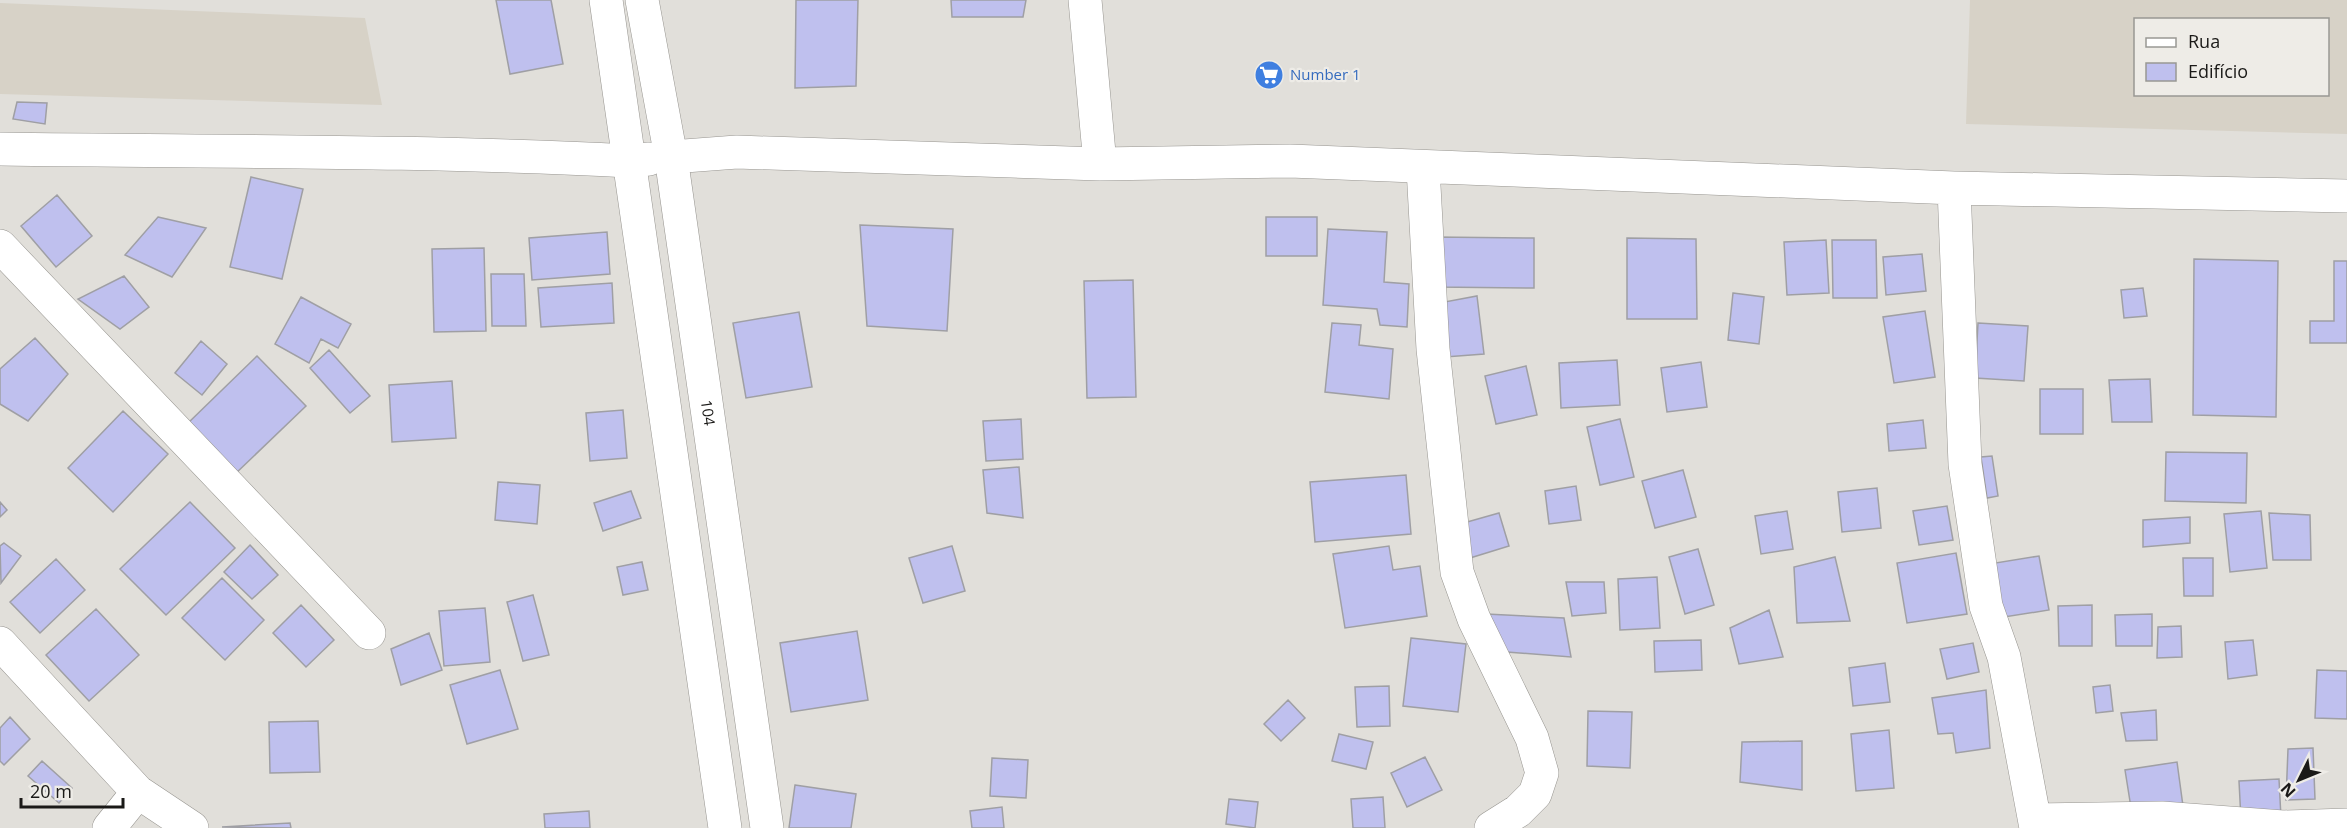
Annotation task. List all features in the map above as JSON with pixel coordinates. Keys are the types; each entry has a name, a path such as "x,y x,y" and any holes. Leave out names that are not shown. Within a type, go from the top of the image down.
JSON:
{"street":[{"path":"606,0 725,828"},
{"name":"104","path":"642,0 671,158 767,828"},
{"path":"1085,0 1100,164"},
{"path":"0,148 236,153 407,152 629,161 737,152 1100,164 1290,161 1954,188 2347,196"},
{"path":"1423,168 1433,349 1457,572 1474,619 1532,738 1542,773 1534,794 1518,811 1491,828"},
{"path":"1954,188 1965,464 1986,606 2004,657 2036,824 2162,818 2283,827 2347,825"},
{"path":"0,246 369,633"},
{"path":"0,643 138,792 192,828"},
{"path":"109,828 138,792"}],"shaded area":[{"path":"1970,0 2347,0 2347,134 1966,124"},
{"path":"0,3 365,18 382,105 0,94"}],"building":[{"path":"496,0 551,0 563,64 510,74"},
{"path":"796,0 858,0 856,86 795,88"},
{"path":"951,0 1026,0 1023,17 952,17"},
{"path":"17,102 47,103 45,124 13,119"},
{"path":"251,177 303,189 282,279 230,267"},
{"path":"57,195 92,236 56,267 21,226"},
{"path":"158,217 206,228 172,277 125,255"},
{"path":"1266,217 1317,217 1317,256 1266,256"},
{"path":"860,225 953,229 947,331 867,326"},
{"path":"1328,229 1387,232 1384,282 1409,284 1407,327 1380,325 1377,309 1323,305"},
{"path":"607,232 610,274 532,280 529,238"},
{"path":"1434,237 1534,238 1534,288 1435,287"},
{"path":"1627,238 1696,239 1697,319 1627,319"},
{"path":"1826,240 1829,293 1787,295 1784,242"},
{"path":"1832,240 1876,240 1877,298 1833,298"},
{"path":"484,248 486,331 434,332 432,249"},
{"path":"1922,254 1926,291 1886,295 1883,257"},
{"path":"2194,259 2278,261 2276,417 2193,415"},
{"path":"2334,261 2347,261 2347,343 2310,343 2310,321 2334,321"},
{"path":"491,274 524,274 526,326 492,326"},
{"path":"124,276 149,307 120,329 78,299"},
{"path":"1133,280 1136,397 1087,398 1084,281"},
{"path":"612,283 614,323 541,327 538,288"},
{"path":"2143,288 2147,316 2124,318 2121,290"},
{"path":"1733,293 1764,297 1759,344 1728,340"},
{"path":"1477,296 1484,354 1445,357 1439,303"},
{"path":"301,297 351,324 338,348 321,339 309,363 275,344"},
{"path":"1925,311 1935,377 1894,383 1883,317"},
{"path":"799,312 812,387 746,398 733,323"},
{"path":"1332,323 1361,325 1359,345 1393,349 1389,399 1325,392"},
{"path":"1978,323 2028,326 2024,381 1975,378"},
{"path":"35,338 68,374 28,421 0,404 0,369"},
{"path":"201,341 227,364 202,395 175,373"},
{"path":"329,350 370,396 350,413 310,368"},
{"path":"257,356 306,406 233,476 185,426"},
{"path":"1617,360 1620,405 1561,408 1559,363"},
{"path":"1701,362 1707,407 1667,412 1661,368"},
{"path":"1526,366 1537,415 1496,424 1485,376"},
{"path":"2150,379 2152,422 2112,422 2109,380"},
{"path":"452,381 456,438 392,442 389,385"},
{"path":"2040,389 2083,389 2083,434 2040,434"},
{"path":"623,410 627,458 590,461 586,413"},
{"path":"123,411 168,454 113,512 68,468"},
{"path":"1021,419 1023,459 986,461 983,421"},
{"path":"1620,419 1634,477 1600,485 1587,427"},
{"path":"1923,420 1926,448 1889,451 1887,424"},
{"path":"2166,452 2247,453 2246,503 2165,501"},
{"path":"1992,456 1998,496 1987,498 1981,457"},
{"path":"1019,467 1023,518 987,513 983,470"},
{"path":"1683,470 1696,517 1655,528 1642,481"},
{"path":"1406,475 1411,534 1315,542 1310,482"},
{"path":"498,482 540,485 537,524 495,520"},
{"path":"1576,486 1581,520 1549,524 1545,491"},
{"path":"1877,488 1881,528 1842,532 1838,492"},
{"path":"631,491 641,518 603,531 594,503"},
{"path":"0,502 7,510 0,517"},
{"path":"190,502 235,548 166,615 120,569"},
{"path":"1947,506 1953,540 1919,545 1913,511"},
{"path":"1787,511 1793,549 1761,554 1755,516"},
{"path":"2261,511 2267,568 2230,572 2224,514"},
{"path":"1499,513 1509,546 1470,558 1460,524"},
{"path":"2269,513 2310,515 2311,560 2273,560"},
{"path":"2190,517 2190,543 2143,547 2143,520"},
{"path":"4,543 21,556 1,583 0,546"},
{"path":"250,545 278,575 252,599 224,572"},
{"path":"952,546 965,591 923,603 909,558"},
{"path":"1389,546 1393,570 1420,566 1427,616 1345,628 1333,554"},
{"path":"1698,549 1714,605 1685,614 1669,557"},
{"path":"1956,553 1967,614 1907,623 1897,563"},
{"path":"2039,556 2049,610 1998,618 1989,564"},
{"path":"1835,557 1850,621 1797,623 1794,567"},
{"path":"2183,558 2213,558 2213,596 2184,596"},
{"path":"56,559 85,590 40,633 10,602"},
{"path":"642,562 648,590 623,595 617,567"},
{"path":"1657,577 1660,628 1620,630 1618,579"},
{"path":"222,578 264,620 225,660 182,618"},
{"path":"1566,582 1604,582 1606,613 1572,616"},
{"path":"533,595 549,655 523,661 507,602"},
{"path":"301,605 334,640 306,667 273,633"},
{"path":"2092,605 2092,646 2059,646 2058,606"},
{"path":"485,608 490,662 444,666 439,611"},
{"path":"96,609 139,655 89,701 46,655"},
{"path":"1769,610 1783,657 1739,664 1730,628"},
{"path":"1486,614 1564,618 1571,657 1494,651"},
{"path":"2152,614 2152,646 2116,646 2115,615"},
{"path":"2181,626 2182,657 2157,658 2158,627"},
{"path":"857,631 868,700 791,712 780,643"},
{"path":"429,633 442,670 401,685 391,649"},
{"path":"1411,638 1466,644 1458,712 1403,706"},
{"path":"1701,640 1702,670 1655,672 1654,641"},
{"path":"2253,640 2257,675 2228,679 2225,642"},
{"path":"1973,643 1979,672 1947,679 1940,649"},
{"path":"1885,663 1890,702 1853,706 1849,668"},
{"path":"500,670 518,729 467,744 450,685"},
{"path":"2317,670 2347,671 2347,719 2315,718"},
{"path":"2110,685 2113,711 2096,713 2093,687"},
{"path":"1389,686 1390,726 1357,727 1355,687"},
{"path":"1986,690 1990,748 1956,753 1953,733 1938,734 1932,698"},
{"path":"1288,700 1305,718 1281,741 1264,724"},
{"path":"2156,710 2157,740 2126,741 2121,713"},
{"path":"1588,711 1632,712 1630,768 1587,766"},
{"path":"10,717 30,739 4,765 0,761 0,728"},
{"path":"318,721 320,772 270,773 269,722"},
{"path":"1889,730 1894,788 1856,791 1851,734"},
{"path":"1339,734 1373,742 1366,769 1332,761"},
{"path":"1802,741 1802,790 1740,782 1742,742"},
{"path":"2313,748 2315,799 2286,800 2288,749"},
{"path":"1425,757 1442,790 1407,807 1391,773"},
{"path":"992,758 1028,760 1026,798 990,796"},
{"path":"42,761 72,788 59,803 28,776"},
{"path":"2177,762 2183,806 2132,814 2125,770"},
{"path":"2279,779 2281,818 2241,820 2239,781"},
{"path":"795,785 856,794 851,828 789,828"},
{"path":"1383,797 1385,828 1353,828 1351,799"},
{"path":"1229,799 1258,802 1255,828 1226,824"},
{"path":"1002,807 1004,828 972,828 970,811"},
{"path":"589,811 590,828 545,828 544,814"},
{"path":"290,823 291,828 222,827"}],"place":[{"name":"Number 1","path":"1269,75"}]}
